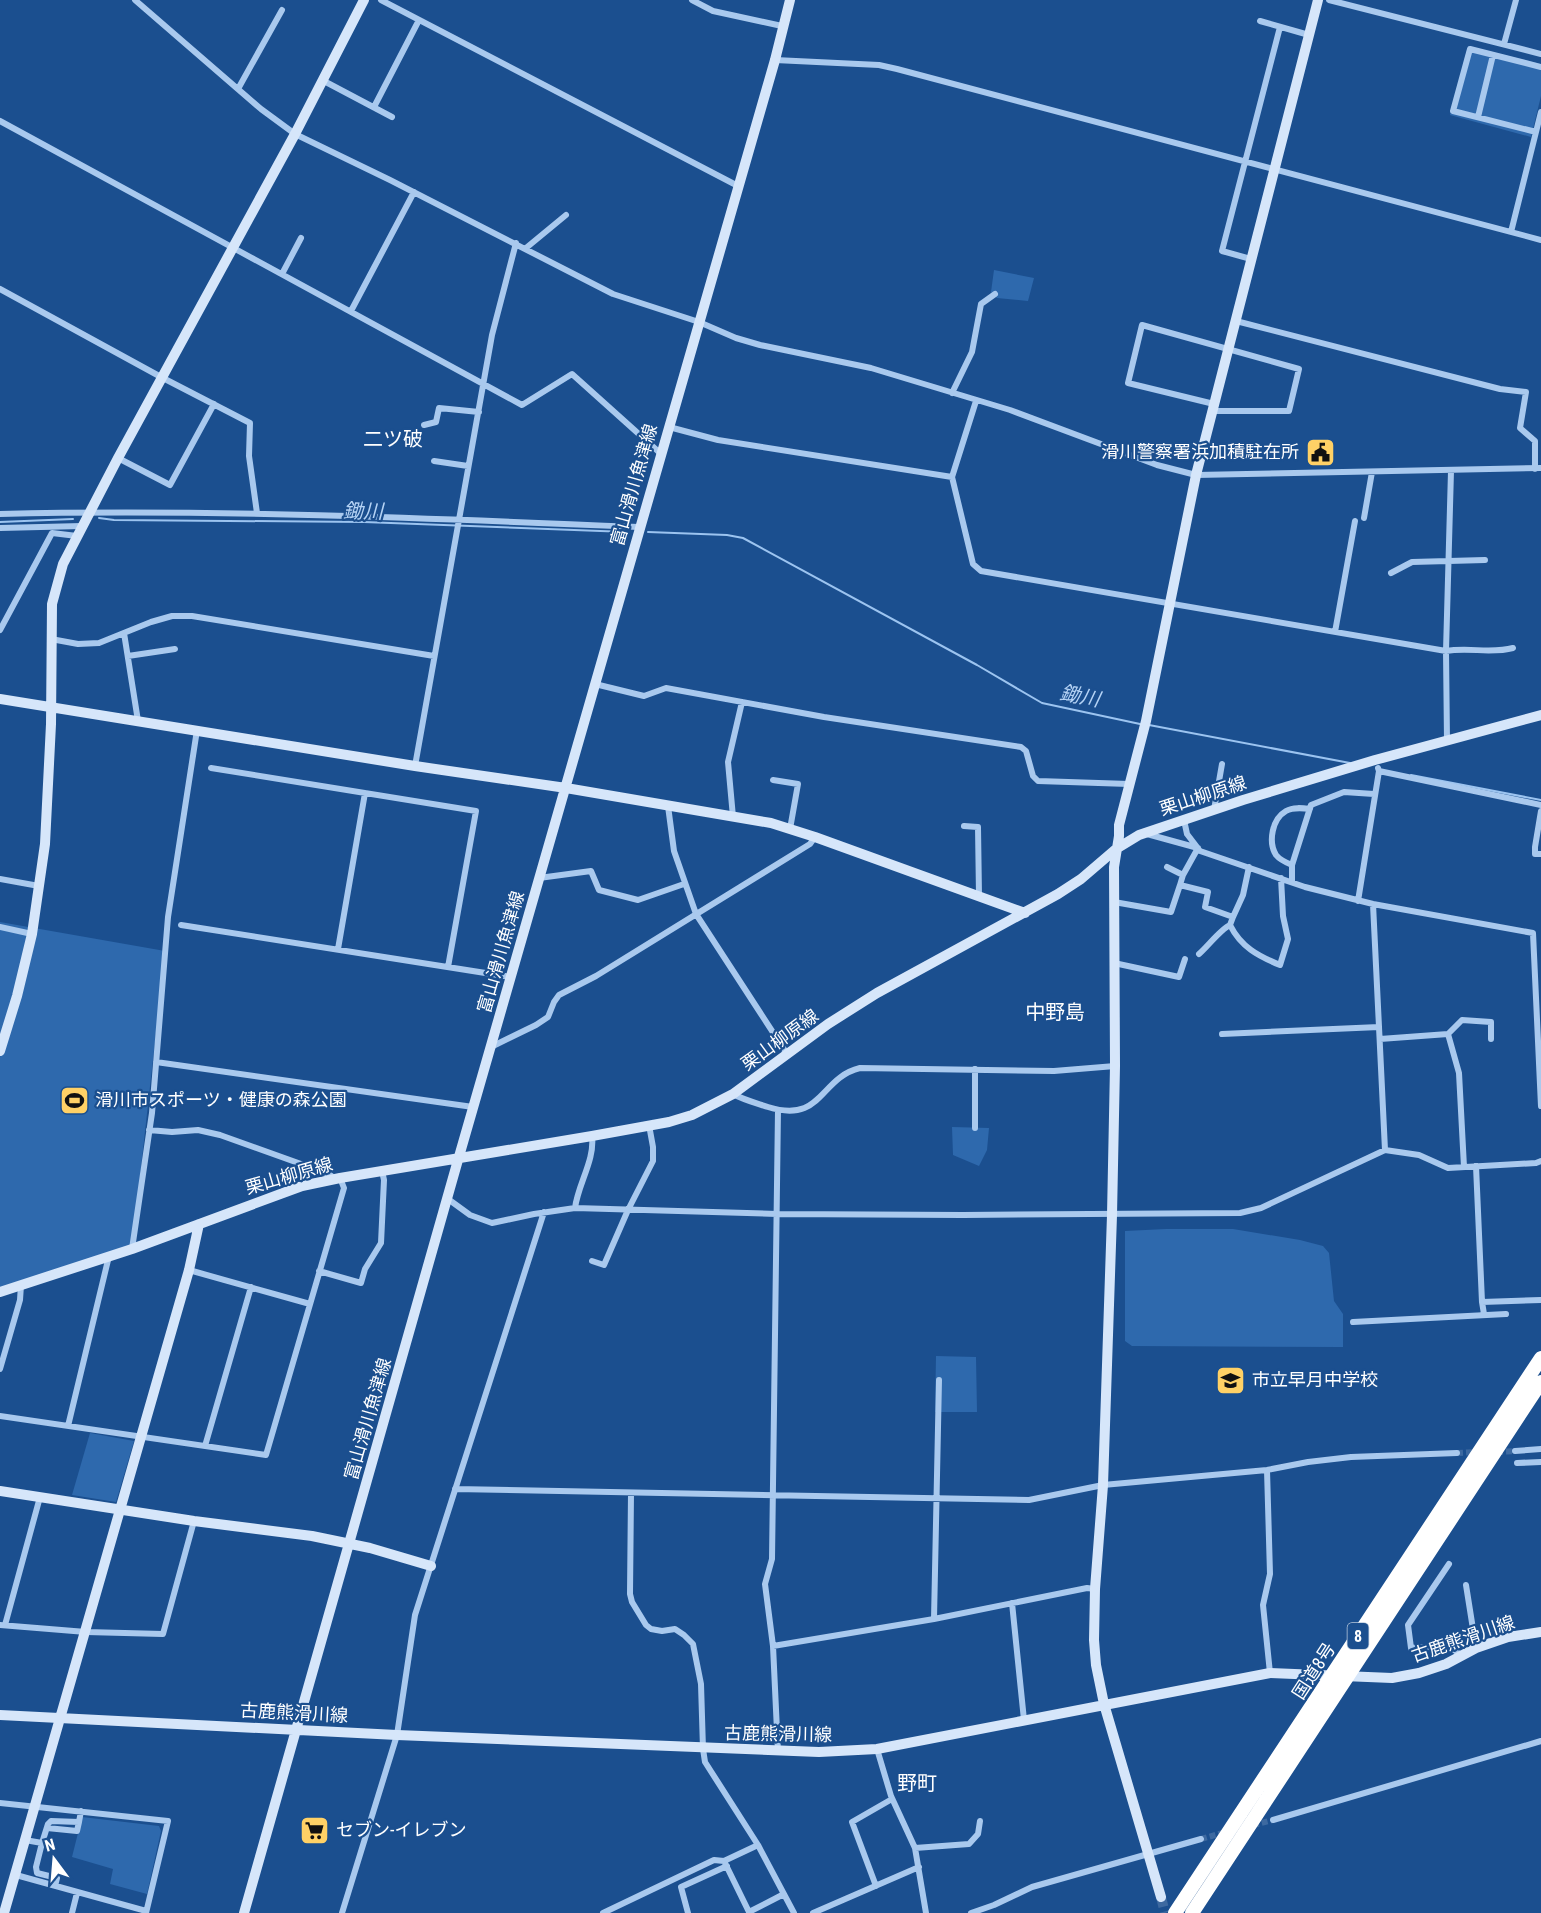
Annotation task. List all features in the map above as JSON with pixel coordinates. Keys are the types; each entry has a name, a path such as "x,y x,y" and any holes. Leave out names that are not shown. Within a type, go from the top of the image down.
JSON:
{"highway":[{"name":"国道8号","path":"1175,1913 1541,1358"},
{"name":"国道8号","path":"1192,1913 1541,1382"}],"street":[{"path":"135,0 237,89 295,134 526,248 613,294 760,345 871,368 1010,410 1156,465 1196,475 1538,469 1535,441 1520,428 1526,392 1500,389 1236,321"},
{"path":"0,1051 17,996 32,934 45,844 51,707 52,604 63,564 88,513 232,246 295,134 364,0"},
{"path":"381,0 738,186"},
{"path":"692,0 713,11 782,26"},
{"name":"富山滑川魚津線","path":"244,1913 790,0"},
{"path":"1161,1897 1104,1704 1096,1665 1094,1640 1095,1588 1103,1485 1112,1215 1115,1066 1113,867 1119,825 1146,721 1196,475 1318,0"},
{"path":"1329,0 1541,54"},
{"path":"1504,44 1516,0"},
{"path":"237,89 282,9"},
{"path":"374,107 419,20"},
{"path":"1260,21 1309,35"},
{"path":"1251,259 1222,251 1280,27"},
{"path":"1536,132 1453,111 1470,49 1541,67"},
{"path":"1478,117 1493,55"},
{"path":"774,60 879,65 897,69 1541,240"},
{"path":"322,80 392,117"},
{"path":"1511,232 1541,112"},
{"path":"0,122 522,405 572,374 660,453"},
{"path":"351,311 414,192"},
{"path":"526,248 566,215"},
{"path":"282,274 301,238"},
{"path":"415,766 492,335 516,243"},
{"path":"0,289 250,423 249,456 257,513"},
{"path":"952,393 972,352 981,304 995,294"},
{"path":"1142,325 1299,369 1289,411 1213,407 1128,383 1142,325"},
{"path":"976,401 952,477 973,564 981,571 1446,651 1457,649 1500,651 1513,648"},
{"path":"118,458 170,485 214,404"},
{"path":"423,425 436,422 439,408 479,412"},
{"path":"668,426 718,440 952,477"},
{"path":"434,461 468,466"},
{"path":"1448,741 1446,651 1451,471"},
{"path":"1364,518 1372,472"},
{"path":"0,514 257,513 458,523 639,527"},
{"path":"1335,632 1355,521"},
{"path":"0,528 79,531"},
{"path":"0,630 52,533 79,531"},
{"path":"1391,573 1412,562 1485,560"},
{"path":"51,639 78,644 99,643 172,616 192,616 434,656"},
{"path":"124,633 138,721"},
{"path":"128,656 175,649"},
{"path":"595,684 644,696 666,688 824,717 1020,747 1026,751 1033,776 1038,781 1129,784"},
{"path":"0,699 566,788 771,823 1025,913"},
{"path":"733,817 728,762 742,702"},
{"name":"栗山柳原線","path":"0,1292 132,1249 302,1186 337,1178 458,1160 591,1136 692,1115 733,1094 828,1024 877,993 1025,913 1081,879 1129,840 1214,810 1377,766 1448,741 1541,715"},
{"path":"132,1249 149,1130 168,917 197,730"},
{"path":"1214,810 1222,764"},
{"path":"1358,900 1377,766 1541,805"},
{"path":"211,768 476,811 448,967"},
{"path":"773,780 798,784 790,829"},
{"path":"1292,882 1293,866 1311,805 1344,792 1374,794"},
{"path":"338,949 365,793"},
{"path":"668,806 674,851 696,914 787,1054"},
{"path":"1293,866 1276,854 1272,845 1275,824 1287,811 1300,808 1310,809"},
{"path":"1541,811 1535,847 1535,854 1541,854"},
{"path":"1184,820 1187,834 1198,848"},
{"path":"964,826 978,827 979,897"},
{"path":"1144,833 1198,848 1281,879 1373,904 1541,935"},
{"path":"491,1047 548,1017 559,995 596,976 810,844 815,837"},
{"path":"1114,902 1170,912 1183,875 1198,848"},
{"path":"1167,867 1183,875"},
{"path":"1199,954 1230,925 1243,895 1249,867"},
{"path":"539,878 591,871 599,890 638,900 684,884"},
{"path":"0,879 39,886"},
{"path":"1230,925 1245,946 1262,958 1280,965 1288,939 1283,916 1281,879"},
{"path":"1180,885 1208,892 1205,907 1233,917"},
{"path":"1373,904 1385,1150"},
{"path":"181,925 510,977"},
{"path":"0,927 32,934"},
{"path":"1533,933 1540,1026 1541,1106"},
{"path":"1114,963 1179,977 1185,959"},
{"path":"1380,1039 1448,1034 1462,1020 1491,1022 1491,1039"},
{"path":"1222,1034 1379,1027"},
{"path":"1448,1034 1459,1073 1464,1167"},
{"path":"156,1062 473,1107"},
{"path":"733,1094 778,1110 794,1112 805,1109 849,1070 860,1068 1054,1071 1115,1066"},
{"path":"975,1070 975,1128"},
{"path":"778,1110 774,1496 772,1559 765,1584 773,1646 778,1752"},
{"path":"592,1261 604,1265 653,1161 649,1125"},
{"path":"0,1416 266,1455 344,1188 337,1178 220,1135 198,1130 172,1132 149,1130"},
{"path":"575,1208 576,1198 593,1146 591,1136"},
{"path":"448,1199 470,1215 492,1223 575,1208 777,1214 1240,1213 1261,1208 1385,1150 1419,1155 1448,1168 1541,1161"},
{"path":"1476,1166 1484,1314"},
{"path":"319,1271 361,1283 365,1269 381,1243 384,1180 382,1171"},
{"path":"342,1913 397,1735 415,1615 544,1212"},
{"path":"4,1913 189,1270 199,1224"},
{"path":"68,1426 109,1256"},
{"path":"189,1270 309,1304"},
{"path":"0,1369 20,1300 21,1285"},
{"path":"205,1446 251,1287"},
{"path":"1482,1302 1541,1300"},
{"path":"1353,1322 1506,1314"},
{"path":"934,1619 939,1380"},
{"path":"1515,1451 1541,1449"},
{"path":"455,1489 1029,1500 1103,1485 1267,1470 1351,1456 1457,1453"},
{"path":"1517,1463 1541,1462"},
{"path":"1267,1470 1270,1574 1263,1605 1270,1673"},
{"path":"0,1491 195,1521 312,1536 370,1548 431,1566"},
{"path":"631,1493 630,1594 632,1602 651,1629 662,1631 675,1629 693,1644 701,1684 705,1762 758,1845 794,1913"},
{"path":"40,1497 2,1625 86,1632 163,1634 195,1521"},
{"path":"1449,1564 1408,1624 1411,1648 1449,1646 1461,1655"},
{"path":"1466,1584 1476,1648"},
{"path":"773,1646 934,1619 1095,1588"},
{"path":"1012,1603 1024,1720"},
{"name":"古鹿熊滑川線","path":"0,1715 778,1752 877,1749 1270,1673 1347,1678 1392,1678 1410,1675 1446,1664 1476,1648 1508,1637 1541,1632"},
{"path":"1273,1820 1541,1741"},
{"path":"877,1749 892,1799 915,1848 926,1913"},
{"path":"876,1886 852,1822 892,1799"},
{"path":"0,1803 168,1821 146,1912 16,1875"},
{"path":"75,1838 81,1811"},
{"path":"55,1886 57,1878 37,1873 36,1867 47,1828 51,1821 79,1822"},
{"path":"915,1848 969,1844 978,1834 980,1821"},
{"path":"47,1828 77,1831"},
{"path":"971,1913 1032,1887 1201,1839"},
{"path":"26,1840 42,1843"},
{"path":"688,1913 681,1887 758,1845"},
{"path":"603,1913 714,1860 725,1863 748,1912 784,1894"},
{"path":"813,1913 919,1868"},
{"path":"72,1913 77,1893"}],"shaded area":[{"path":"1468,46 1541,64 1541,96 1531,137 1450,115"},
{"path":"994,270 1034,278 1028,301 997,298 991,292"},
{"name":"滑川市スポーツ・健康の森公園","path":"0,922 165,951 132,1249 0,1292"},
{"path":"952,1127 989,1128 987,1150 979,1166 953,1155"},
{"path":"1233,1229 1323,1246 1329,1253 1334,1301 1343,1314 1343,1347 1132,1346 1125,1341 1125,1231"},
{"path":"936,1356 976,1357 977,1412 935,1412"},
{"path":"90,1433 134,1441 116,1502 72,1495"},
{"path":"82,1817 159,1826 161,1831 147,1894 110,1884 113,1869 72,1857"}],"waterway":[{"name":"鋤川","path":"99,518 364,522 627,532"},
{"name":"鋤川","path":"0,522 73,519"},
{"name":"鋤川","path":"648,532 727,535 743,538 977,665 1042,703 1140,724"},
{"name":"鋤川","path":"1149,725 1350,763"},
{"name":"鋤川","path":"1411,775 1541,800"}],"tunnel":[{"path":"1497,1452 1515,1451"},
{"path":"1457,1453 1478,1452"},
{"path":"1253,1825 1273,1820"},
{"path":"1201,1839 1226,1832"},
{"path":"1161,1897 1165,1913"}],"place":[{"name":"滑川警察署浜加積駐在所","path":"1320,452"},
{"name":"滑川市スポーツ・健康の森公園","path":"74,1100"},
{"name":"市立早月中学校","path":"1231,1380"},
{"name":"セブン-イレブン","path":"315,1830"}],"district":[{"name":"二ツ破","path":"393,439"},
{"name":"中野島","path":"1055,1012"},
{"name":"野町","path":"917,1783"}]}
